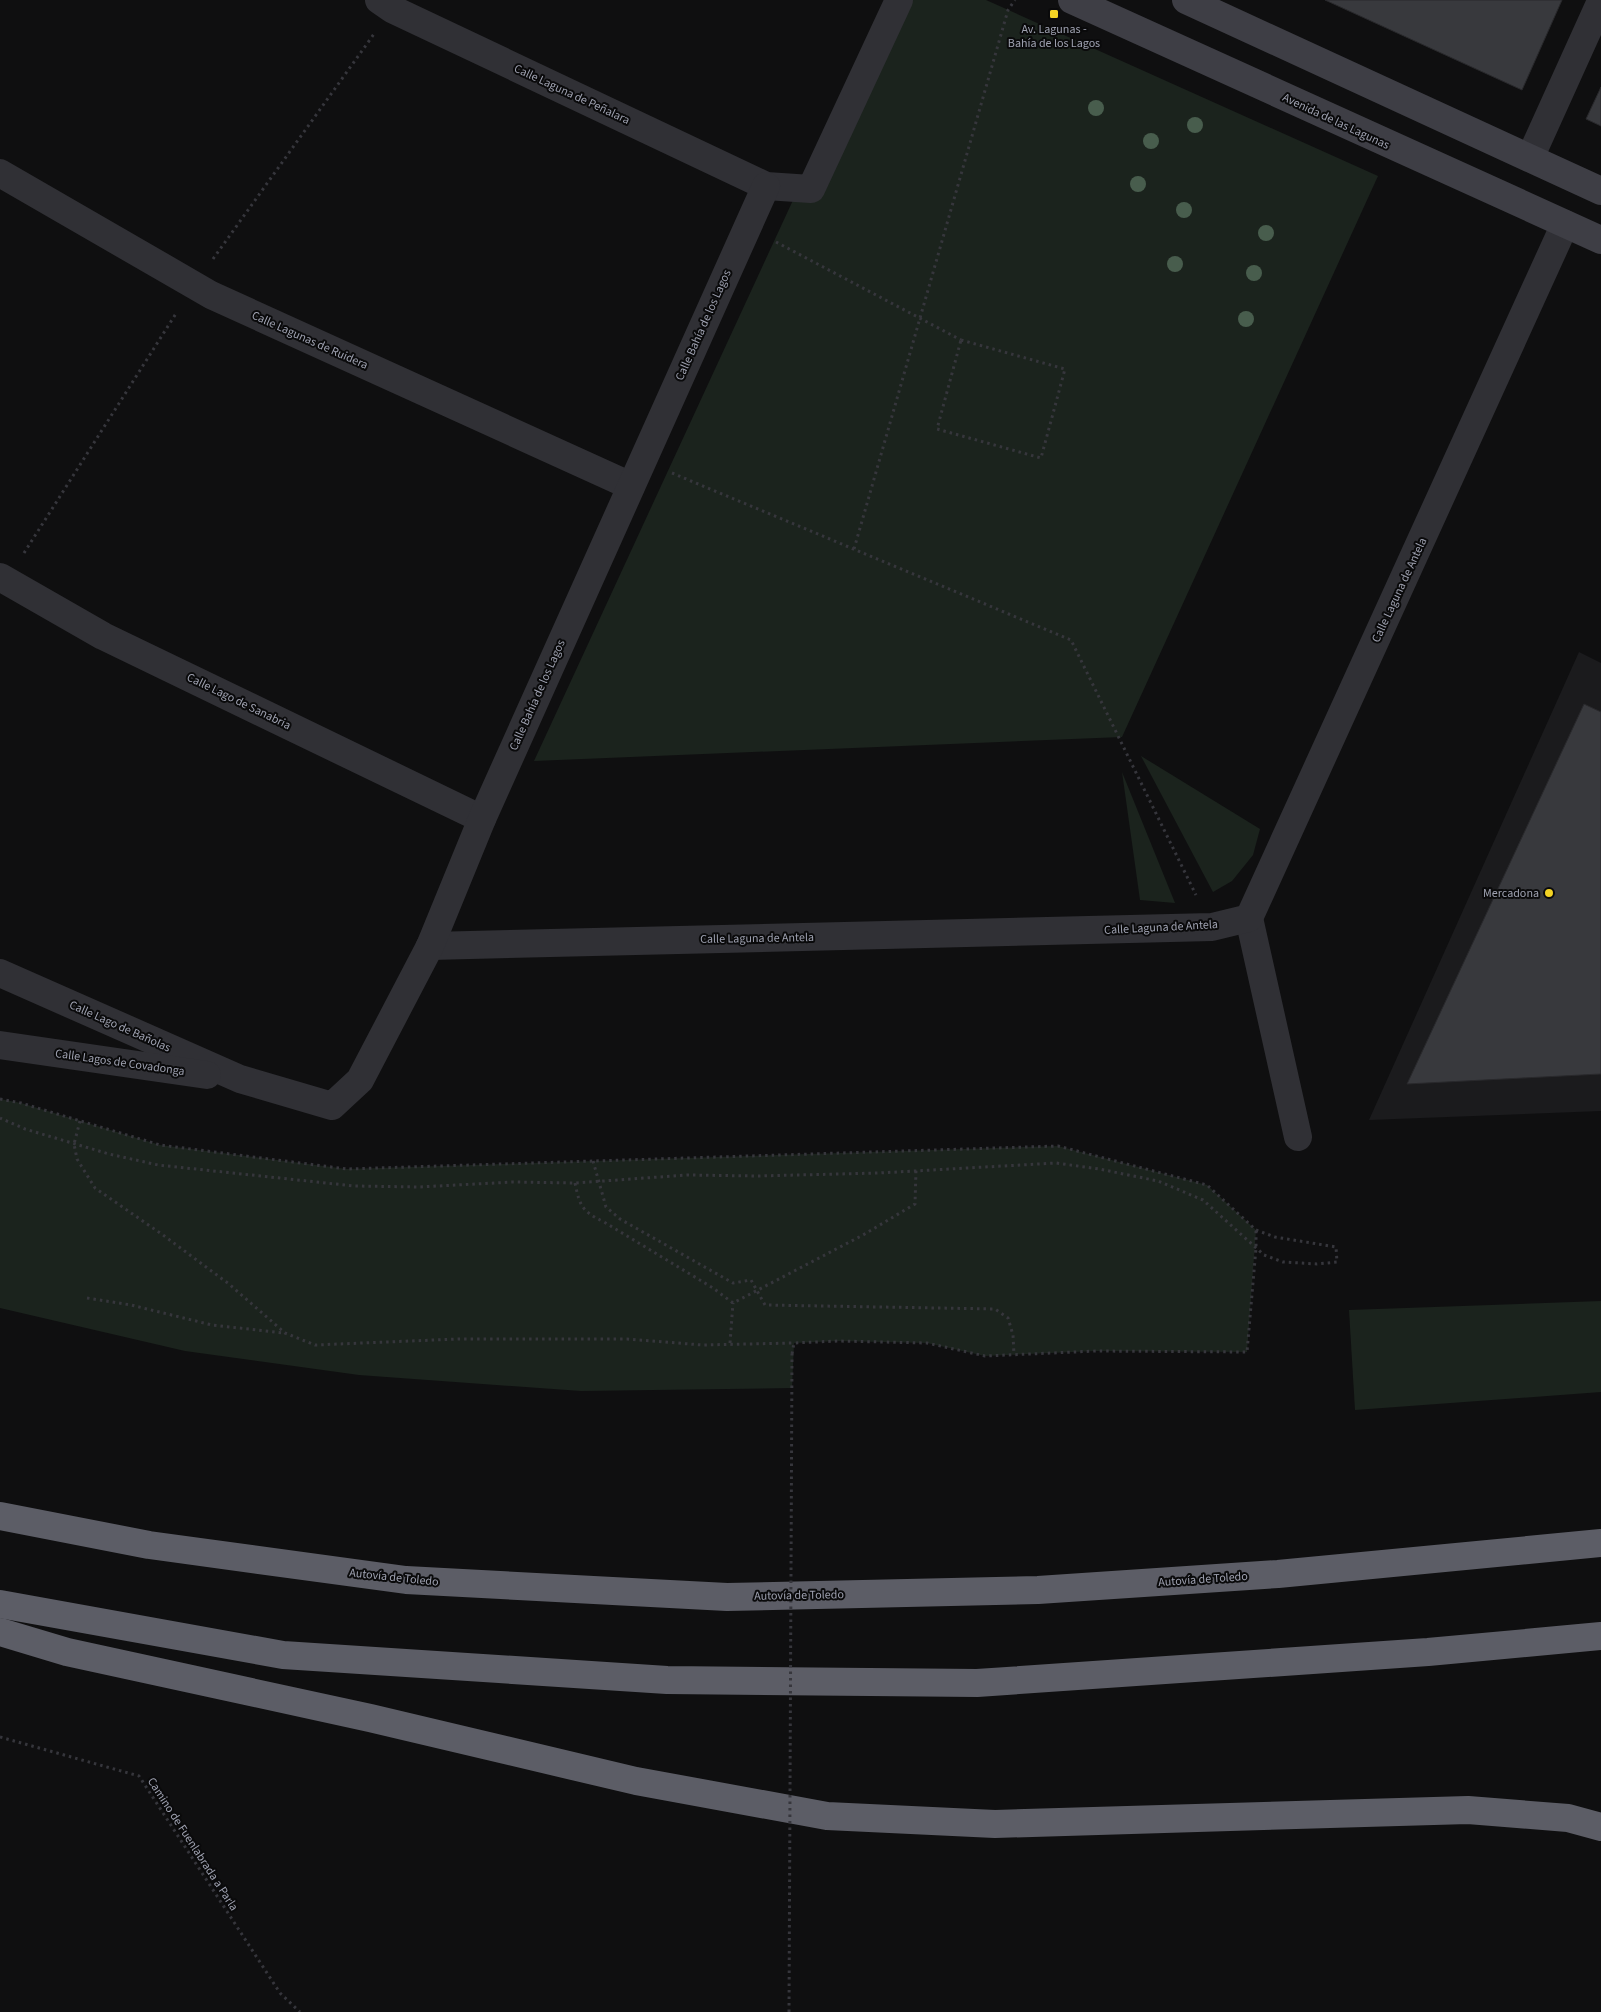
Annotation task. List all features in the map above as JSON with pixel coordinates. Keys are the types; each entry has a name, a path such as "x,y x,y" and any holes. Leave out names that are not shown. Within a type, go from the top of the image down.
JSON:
{"highway":[{"name":"Autovía de Toledo","path":"0,1516 149,1545 406,1580 727,1597 1038,1590 1278,1574 1601,1543"},
{"path":"0,1604 283,1655 667,1680 977,1683 1428,1652 1601,1636"},
{"path":"0,1632 67,1652 370,1718 636,1781 827,1816 995,1824 1468,1810 1568,1818 1601,1828"}],"main road":[{"name":"Avenida de las Lagunas","path":"1072,0 1601,240"},
{"path":"1186,0 1601,190"}],"street":[{"name":"Calle Laguna de Peñalara","path":"378,0 392,9 766,186"},
{"path":"766,186 811,189 899,0"},
{"path":"1530,158 1601,1"},
{"name":"Calle Lagunas de Ruidera","path":"0,173 211,296 631,486"},
{"name":"Calle Bahía de los Lagos","path":"240,1079 332,1106 360,1080 430,946 482,819 766,186"},
{"name":"Calle Laguna de Antela","path":"430,946 1212,927 1249,918 1565,224"},
{"name":"Calle Lago de Sanabria","path":"0,577 103,636 482,819"},
{"path":"1249,918 1298,1136"},
{"name":"Calle Lago de Bañolas","path":"0,972 240,1079"},
{"name":"Calle Lagos de Covadonga","path":"0,1045 240,1079"}],"path":[{"path":"854,549 1008,10 1015,0"},
{"path":"776,242 920,320 962,340 1065,369 1041,458 938,429 962,340"},
{"path":"642,460 1071,640 1212,927"},
{"path":"0,1099 21,1103 160,1145 347,1169 1058,1146 1207,1185 1256,1230 1276,1237 1336,1247 1337,1262 1317,1264 1282,1262 1264,1255 1203,1200 1158,1182 1099,1169 1056,1163 879,1173 757,1176 687,1175 575,1182 513,1182 419,1187 354,1186 158,1165 25,1130 0,1118"},
{"path":"80,1121 74,1144 76,1159 94,1188 163,1235 229,1284 285,1333"},
{"path":"593,1161 606,1207 620,1218 733,1283 751,1280 764,1305 995,1309 1008,1318 1013,1335 1014,1355"},
{"path":"733,1303 758,1292 915,1204 916,1170"},
{"path":"575,1182 578,1197 586,1213 713,1288 733,1303"},
{"path":"87,1298 131,1305 212,1325 285,1333 315,1345 458,1339 627,1339 702,1345 838,1341 927,1343 985,1356 1096,1351 1247,1352 1256,1230"},
{"path":"730,1343 733,1303"},
{"path":"789,2012 792,1354 794,1343"},
{"name":"Camino de Fuenlabrada a Parla","path":"0,1737 139,1776 280,1993 300,2012"}],"shaded area":[{"path":"908,0 986,0 1378,176 1122,737 534,761 800,185"},
{"name":"Mercadona","path":"1579,652 1601,663 1601,1111 1369,1120"},
{"path":"1141,756 1260,829 1253,855 1232,881 1213,892"},
{"path":"1122,772 1175,903 1140,900"},
{"path":"0,1099 21,1103 160,1145 347,1169 1058,1146 1207,1185 1256,1230 1247,1352 1096,1351 985,1356 927,1343 838,1341 794,1343 792,1388 581,1391 359,1375 185,1351 0,1308"},
{"path":"1601,1301 1601,1392 1355,1410 1349,1310"}],"building":[{"path":"1325,0 1562,0 1522,90"},
{"path":"1601,87 1601,126 1586,119"},
{"name":"Mercadona","path":"1584,704 1601,712 1601,1074 1407,1084"}],"place":[{"name":"Av. Lagunas - Bahía de los Lagos","path":"1054,14"},
{"name":"Mercadona","path":"1549,893"}]}
